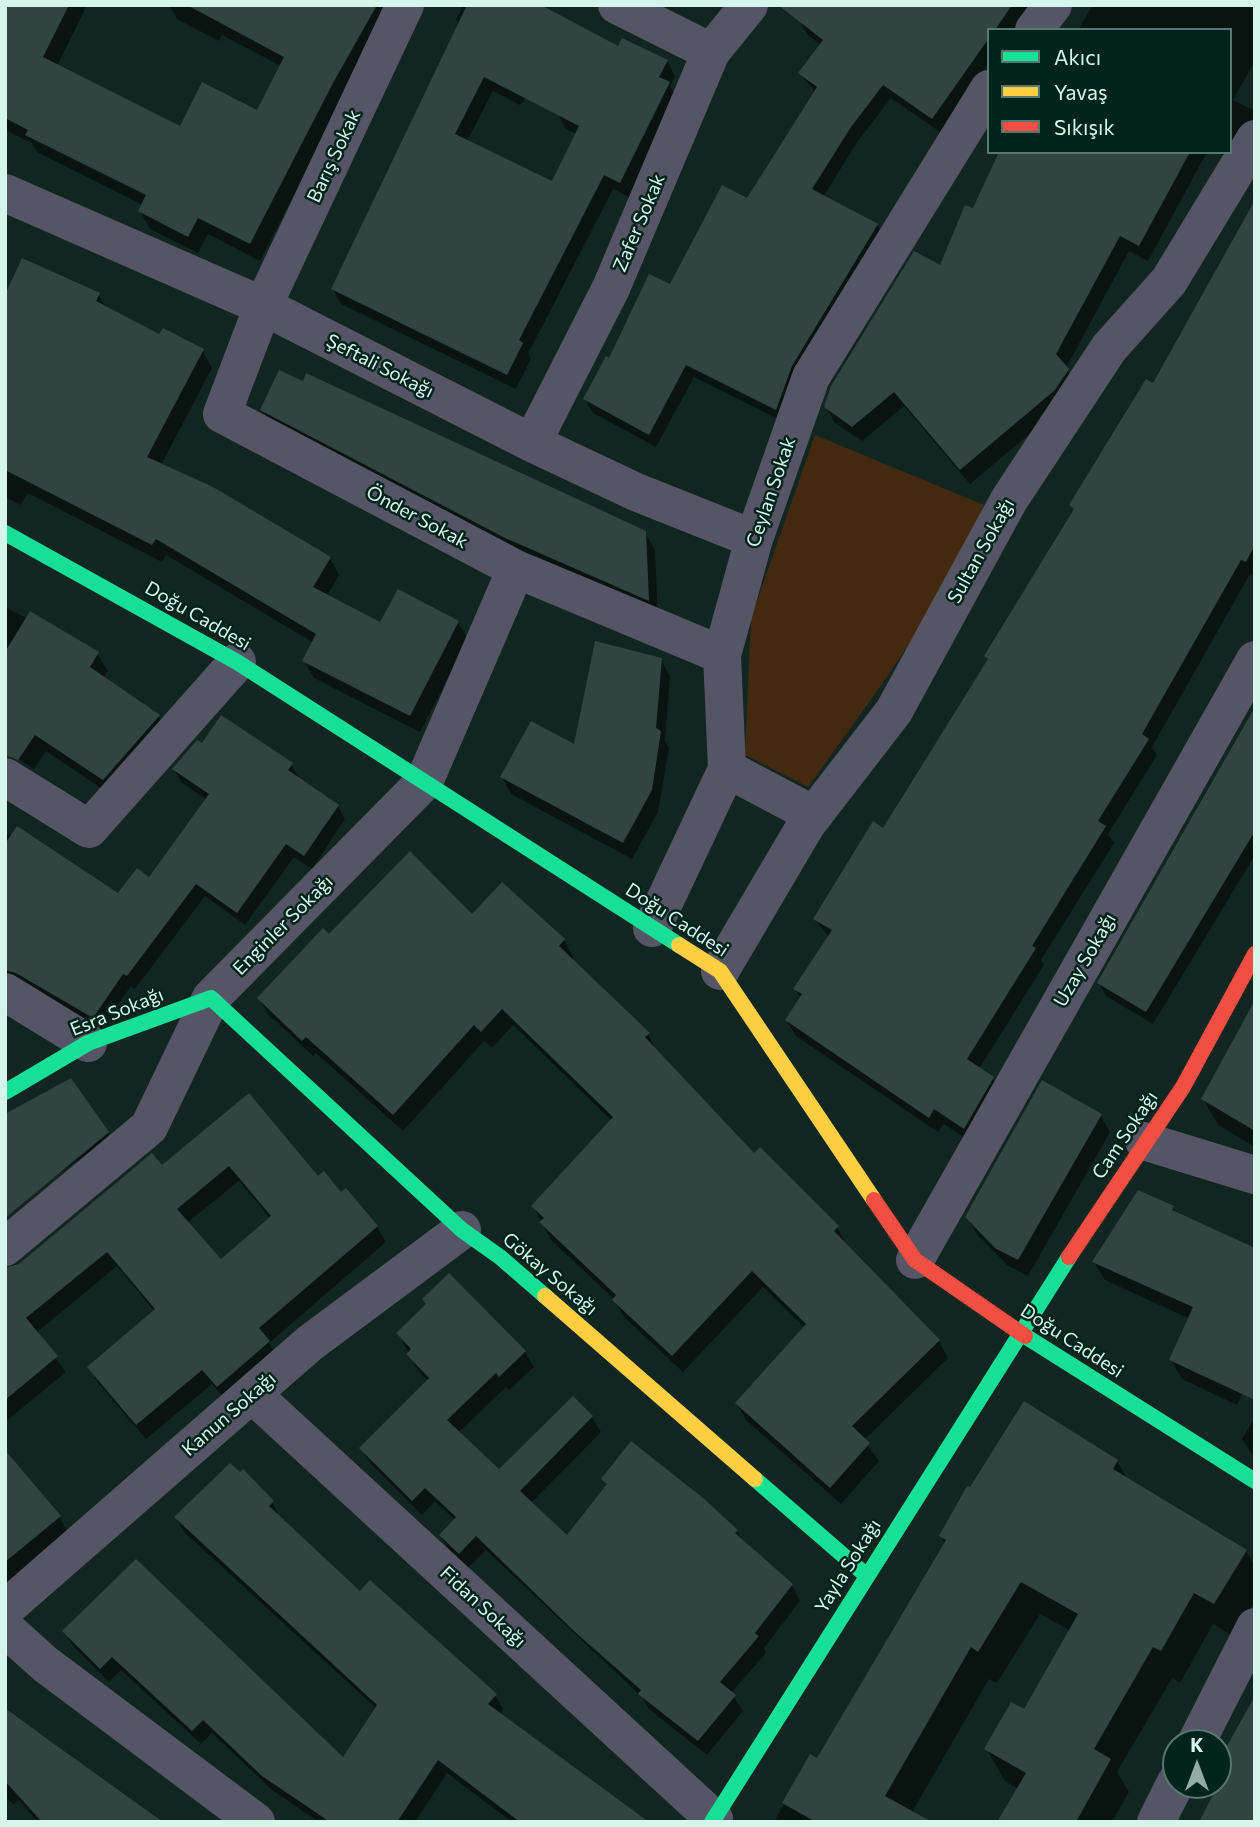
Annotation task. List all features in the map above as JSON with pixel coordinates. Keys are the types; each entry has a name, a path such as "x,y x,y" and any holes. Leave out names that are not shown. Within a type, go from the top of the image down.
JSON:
{"street":[{"name":"Barış Sokak","path":"263,306 405,5"},
{"path":"618,5 712,52"},
{"name":"Zafer Sokak","path":"531,443 611,288 712,52 749,5"},
{"path":"1036,28 1053,5"},
{"name":"Ceylan Sokak","path":"652,928 727,769 722,655 754,539 811,377 987,92"},
{"name":"Sultan Sokağı","path":"720,971 814,815 894,711 1009,500 1109,348 1169,281 1255,139"},
{"name":"Şeftali Sokağı","path":"5,193 263,306 531,443 636,492 754,539"},
{"name":"Önder Sokak","path":"263,306 222,414 516,569 722,655"},
{"name":"Doğu Caddesi","path":"5,533 237,662 720,971 915,1260 1020,1333 1255,1481"},
{"name":"Enginler Sokağı","path":"5,1247 149,1127 211,998 424,782 516,569"},
{"name":"Uzay Sokağı","path":"915,1260 1255,660"},
{"path":"5,777 89,830 237,662"},
{"path":"727,769 814,815"},
{"name":"Cam Sokağı","path":"1020,1333 1144,1141 1183,1087 1255,954"},
{"path":"5,992 88,1043"},
{"name":"Esra Sokağı","path":"5,1092 88,1043 211,998"},
{"name":"Gökay Sokağı","path":"211,998 462,1230 500,1257 867,1576"},
{"path":"1144,1141 1255,1175"},
{"name":"Kanun Sokağı","path":"5,1609 310,1343 462,1230"},
{"name":"Yayla Sokağı","path":"713,1820 1020,1333"},
{"name":"Fidan Sokağı","path":"253,1395 713,1820"},
{"path":"1203,1729 1255,1627"},
{"path":"5,1628 213,1808 256,1822"},
{"path":"1156,1822 1168,1799"}],"shaded area":[{"path":"815,435 984,505 967,543 927,616 808,787 745,755 751,618"}],"building":[{"path":"5,5 69,5 43,57 180,126 202,82 257,110 284,57 187,5 377,5 333,83 250,244 198,218 188,237 138,211 146,195 25,135 28,130 5,118"},
{"path":"467,5 541,5 618,46 622,38 668,60 659,77 670,82 620,183 604,175 519,340 523,343 507,375 331,289","holes":["484,77 579,126 552,181 455,134"]},
{"path":"778,5 1012,5 996,28 987,28 987,41 932,119 883,85 851,127 812,189 878,224 792,366 776,410 686,365 649,435 583,399 606,356 609,358 649,274 670,284 722,185 747,198 817,87 798,73 823,40"},
{"path":"998,154 1189,154 1139,246 1120,236 1056,354 1069,369 1055,390 960,470 894,392 852,427 824,407 831,386 914,251 940,265 965,205 973,208"},
{"path":"1255,200 1255,545 1246,562 1241,560 1142,734 1149,739 1098,821 1106,826 1032,946 1036,948 967,1059 994,1077 964,1129 934,1109 929,1118 785,1020 802,994 793,989 832,930 813,919 873,821 883,828 988,659 984,656 1074,509 1069,505 1146,379 1153,383"},
{"path":"22,258 100,293 96,301 159,334 163,328 204,349 147,457 213,487 331,557 313,587 380,622 398,589 459,621 410,716 302,661 316,634 156,539 152,545 5,470 5,295"},
{"path":"279,370 303,381 306,373 646,531 649,601 503,537 260,410"},
{"path":"30,611 99,652 90,667 160,715 103,780 35,735 18,760 5,755 5,652"},
{"path":"595,641 662,658 656,728 661,731 652,790 623,843 500,777 531,721 574,744"},
{"path":"1255,707 1255,831 1146,1012 1097,983"},
{"path":"221,715 293,763 288,770 339,805 304,856 286,844 237,913 196,884 127,976 123,974 93,1018 16,973 5,970 5,844 17,826 118,893 137,868 149,877 209,794 172,769 197,740 202,743"},
{"path":"410,851 472,914 502,882 565,939 559,946 650,1033 645,1037 754,1153 760,1147 839,1226 834,1231 940,1340 852,1426 870,1443 830,1488 735,1403 806,1324 752,1271 672,1356 612,1300 616,1295 539,1222 544,1218 531,1206 613,1117 502,1009 481,1032 474,1025 393,1115 306,1037 302,1041 257,998 323,928 329,934"},
{"path":"1255,1000 1255,1131 1201,1099"},
{"path":"71,1078 109,1132 5,1218 5,1114"},
{"path":"1042,1080 1102,1114 1018,1260 995,1248 965,1217"},
{"path":"249,1093 318,1176 324,1171 341,1192 346,1188 378,1226 259,1328 270,1341 217,1387 202,1370 136,1425 87,1367 155,1309 107,1252 26,1318 58,1356 5,1400 5,1268 19,1264 152,1153 162,1165","holes":["229,1166 271,1216 221,1259 177,1209"]},
{"path":"1138,1190 1174,1206 1172,1210 1255,1248 1255,1400 1169,1360 1193,1307 1092,1262"},
{"path":"449,1273 526,1351 499,1377 496,1373 447,1420 499,1469 573,1396 593,1416 520,1491 567,1535 607,1484 601,1479 631,1441 703,1498 738,1530 735,1533 793,1584 755,1633 759,1636 720,1682 736,1695 698,1741 638,1694 641,1690 575,1632 476,1536 459,1554 439,1535 456,1517 425,1488 412,1501 359,1448 429,1378 406,1354 411,1349 396,1333 426,1304 422,1299"},
{"path":"1024,1401 1118,1460 1113,1469 1247,1550 1214,1604 1194,1593 1161,1651 1153,1647 1094,1749 1111,1759 1076,1822 997,1822 1026,1773 984,1749 1011,1702 1024,1709 1078,1614 1021,1582 978,1652 971,1647 885,1796 932,1822 816,1822 782,1803 810,1754 817,1758 946,1540 939,1536 967,1486 970,1487"},
{"path":"5,1450 61,1516 5,1562"},
{"path":"230,1463 240,1472 243,1469 274,1501 269,1506 360,1591 370,1580 497,1694 488,1704 649,1822 520,1822 438,1760 397,1822 330,1822 262,1776 203,1720 192,1731 112,1657 100,1669 62,1631 136,1559 343,1757 377,1705 174,1517"},
{"path":"1255,1696 1255,1822 1199,1822 1211,1799 1232,1799 1232,1737"},
{"path":"5,1708 163,1822 42,1822 5,1781"}],"traffic: fast":[{"path":"5,533 237,662 679,945"},
{"path":"5,1092 88,1043 211,998 462,1230 500,1257 545,1296"},
{"path":"712,1822 1069,1257"},
{"path":"1025,1336 1255,1481"},
{"path":"755,1479 867,1576"}],"traffic: slow":[{"path":"679,945 720,971 874,1200"},
{"path":"545,1296 755,1479"}],"traffic: jam":[{"path":"1069,1257 1183,1087 1255,954"},
{"path":"874,1200 915,1260 1025,1336"}]}
